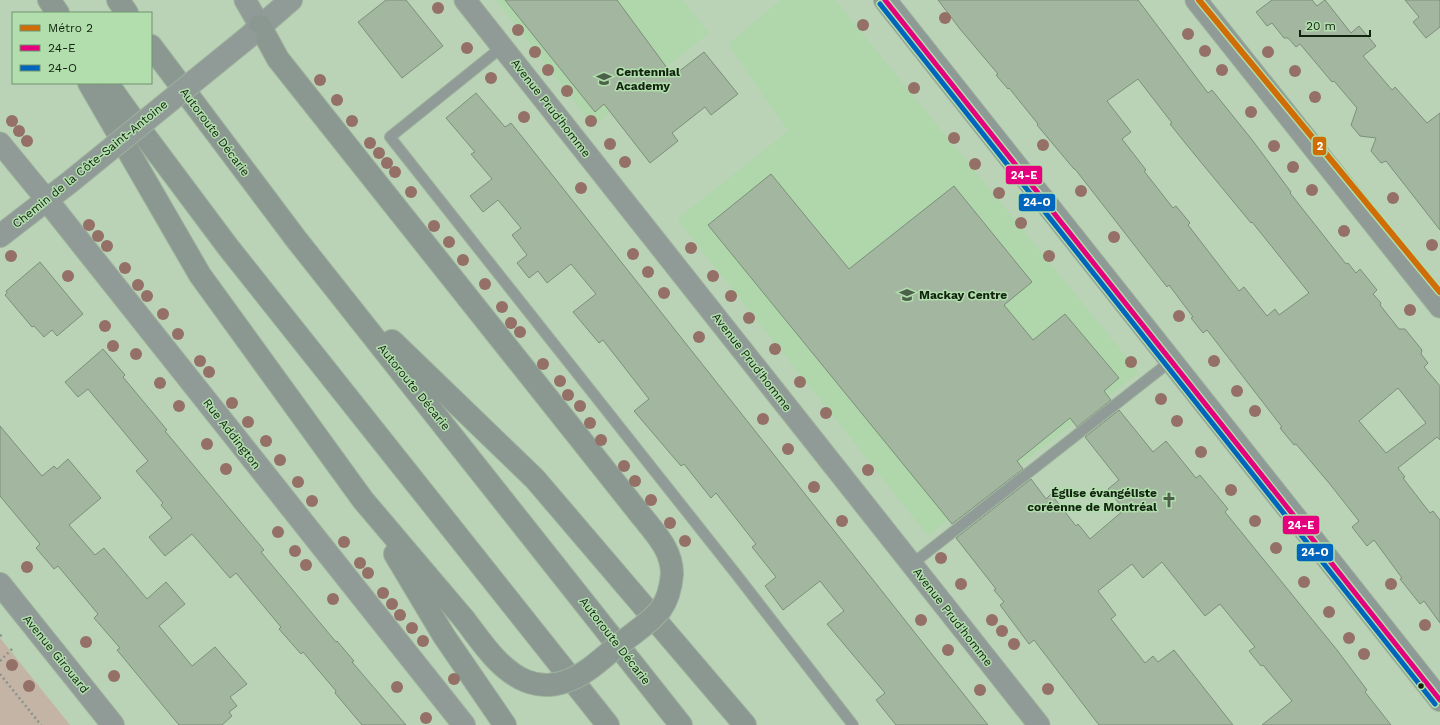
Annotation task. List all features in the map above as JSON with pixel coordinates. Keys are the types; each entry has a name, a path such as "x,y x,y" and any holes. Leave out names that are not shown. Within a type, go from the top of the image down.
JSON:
{"highway":[{"path":"41,0 47,12"},
{"path":"49,0 57,12"},
{"path":"118,0 126,12"},
{"path":"90,84 200,275 363,500 499,662 515,676 526,681 546,685 567,681 584,672 647,623 661,608 667,598 672,574 669,556 664,545 278,59 253,32"},
{"name":"Autoroute Décarie","path":"152,47 260,192 329,281 681,725"},
{"path":"108,84 228,247 608,725"},
{"path":"329,281 535,479 745,725"},
{"path":"363,500 444,636 505,725"}],"main road":[{"path":"885,0 1440,700"}],"street":[{"path":"245,0 253,32"},
{"name":"Chemin de la Côte-Saint-Antoine","path":"0,236 70,182 291,0"},
{"name":"Avenue Prud'homme","path":"465,0 1039,725"},
{"path":"1196,0 1440,307"},
{"name":"Rue Addington","path":"0,143 464,725"},
{"name":"Avenue Girouard","path":"0,584 113,725"}],"lane":[{"path":"502,47 390,137 736,574 853,725"},
{"path":"912,564 1171,361"}],"path":[{"path":"0,661 5,654 13,648"},
{"path":"0,674 41,725"}],"shaded area":[{"name":"Centennial Academy","path":"496,0 683,0 709,33 593,126"},
{"name":"Mackay Centre","path":"781,0 835,0 1139,372 928,536 677,219 788,131 728,44"},
{"path":"0,638 70,725 0,725"}],"building":[{"path":"386,0 406,0 443,46 402,78 358,22"},
{"name":"Centennial Academy","path":"505,0 617,0 673,76 704,52 738,94 711,115 705,107 672,133 678,141 650,163 604,104 595,112"},
{"path":"938,0 1138,0 1208,93 1212,90 1253,141 1291,192 1290,193 1346,264 1348,263 1356,273 1360,269 1377,290 1373,294 1381,303 1380,305 1399,329 1405,329 1422,350 1421,354 1428,363 1424,367 1440,386 1440,440 1437,437 1398,468 1405,477 1403,478 1430,513 1433,511 1440,520 1440,623 1424,601 1420,604 1400,579 1402,578 1374,540 1367,546 1352,527 1359,521 1296,444 1294,445 1280,428 1282,427 1207,330 1203,333 1169,285 1167,287 1075,169 1037,125 1038,124 1009,88 1008,89 996,75 998,74","holes":["1138,79 1172,123 1170,124 1309,293 1279,315 1275,309 1267,316 1244,287 1239,291 1188,225 1190,223 1176,206 1173,208 1144,171 1146,170 1122,139 1131,132 1107,101","1398,388 1426,423 1386,453 1359,421"]},
{"path":"1272,0 1312,0 1317,6 1325,0 1351,33 1359,26 1376,46 1363,56 1392,90 1395,87 1427,123 1440,113 1440,230 1386,161 1381,163 1371,151 1376,138 1360,136 1351,125 1357,108 1334,81 1332,82 1300,44 1296,47 1288,38 1284,38 1272,23 1267,26 1256,12"},
{"path":"1405,0 1440,0 1440,27 1426,38 1413,22 1419,17"},
{"path":"476,93 505,127 511,123 988,725 896,725 876,700 885,693 827,624 844,611 820,581 783,610 765,586 776,577 752,547 756,544 716,493 711,498 684,464 681,466 634,411 649,399 603,340 599,343 573,312 596,294 571,264 547,283 538,271 529,278 517,263 527,255 512,235 521,228 498,200 483,212 470,196 492,179 471,154 475,152 446,118"},
{"name":"Mackay Centre","path":"771,174 849,269 954,186 1032,282 1004,305 1033,340 1065,314 1119,378 1104,391 1111,400 1077,427 1070,418 1017,461 1023,469 952,524 708,225"},
{"path":"40,262 83,314 57,336 52,330 44,337 34,326 32,327 5,295 7,293 6,291"},
{"path":"103,349 125,375 123,377 167,430 165,431 264,550 261,552 336,642 337,641 354,661 352,662 406,725 362,725 303,652 301,654 279,629 281,627 236,573 230,578 192,534 165,556 149,537 172,518 161,505 163,503 136,471 148,461 88,389 78,397 65,382"},
{"path":"1119,410 1153,452 1166,441 1196,478 1200,475 1228,509 1225,512 1337,650 1367,690 1365,692 1391,725 1262,725 1292,701 1263,665 1261,666 1249,651 1255,647 1220,604 1205,616 1162,562 1143,578 1132,564 1098,591 1116,615 1111,619 1145,663 1153,656 1158,662 1174,650 1233,725 1099,725 1034,640 1029,644 1000,605 1004,602 994,590 996,589 956,538 1031,479 1046,499 1051,494 1076,526 1078,524 1090,539 1124,510 1108,489 1119,480 1085,437"},
{"path":"0,426 42,476 54,466 57,469 68,459 101,498 69,525 95,555 104,548 147,599 166,582 185,604 159,626 192,666 215,647 247,684 230,697 237,706 229,712 232,716 222,725 179,725 117,650 120,648 94,618 98,614 58,566 54,569 36,548 40,544 0,496"}],"metro line":[{"name":"2","path":"1199,0 1440,292"}],"transit line":[{"name":"24-E","path":"885,0 1440,700"},
{"name":"24-O","path":"880,4 1435,704"}],"place":[{"name":"Centennial Academy","path":"604,79"},
{"name":"Mackay Centre","path":"907,295"},
{"name":"Église évangéliste coréenne de Montréal","path":"1169,500"}]}
